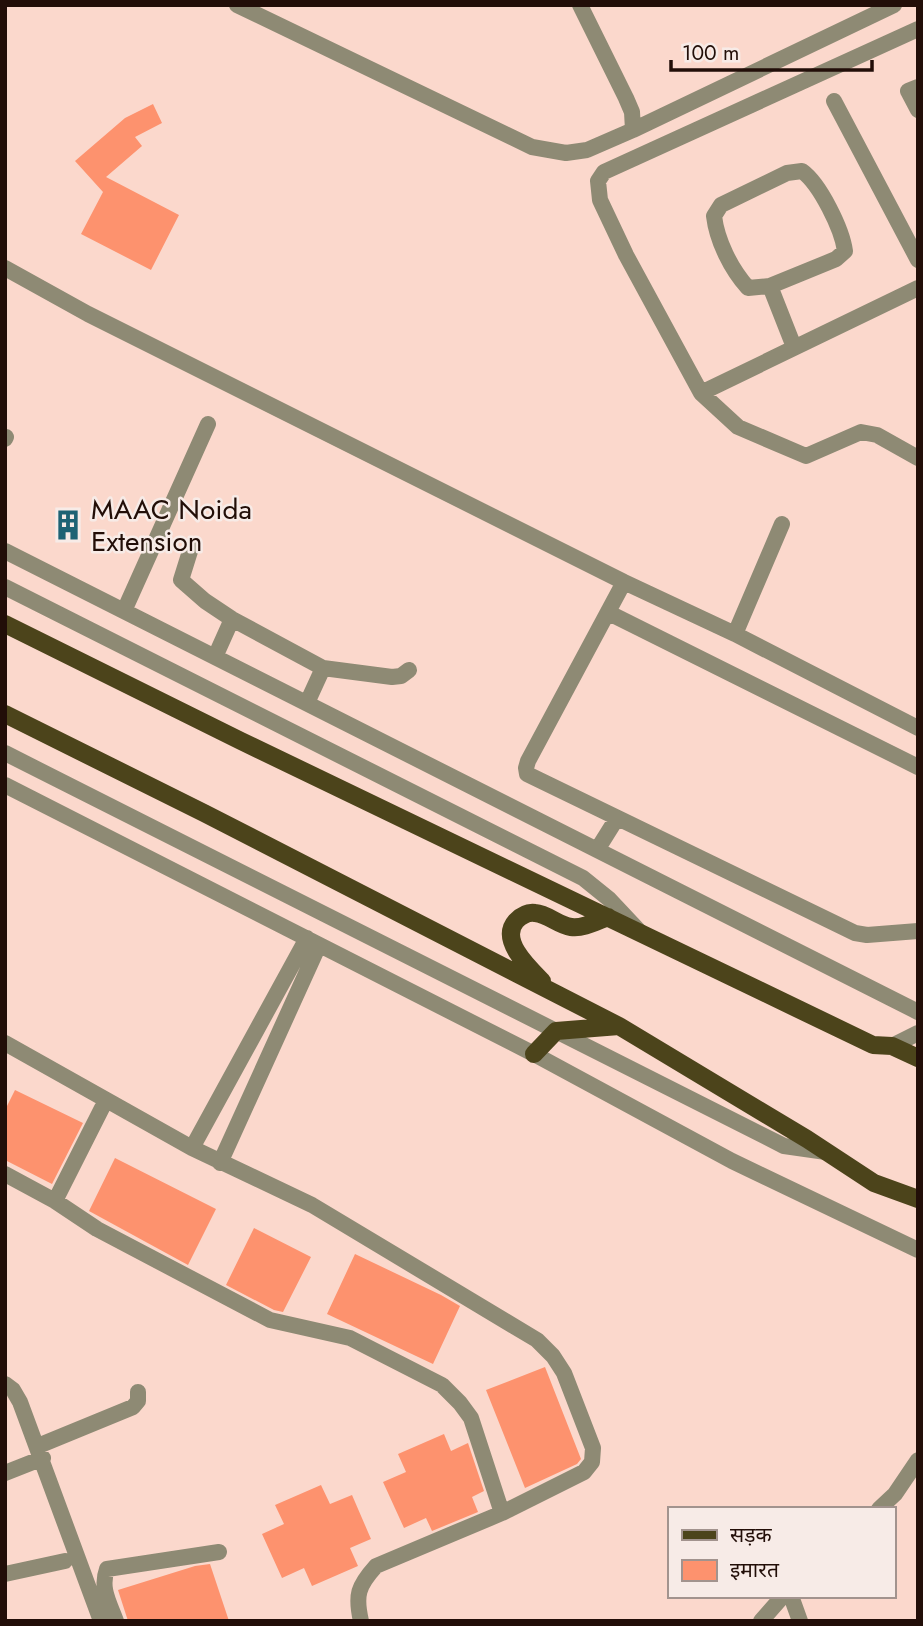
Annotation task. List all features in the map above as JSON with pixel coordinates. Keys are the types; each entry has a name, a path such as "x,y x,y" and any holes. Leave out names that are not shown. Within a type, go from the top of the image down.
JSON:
{"main road":[{"path":"5,624 241,741 873,1045 892,1046 918,1058"},
{"path":"5,715 618,1026 807,1139 874,1183 918,1199"},
{"path":"551,992 517,952 511,934 513,925 522,915 534,912 571,927 583,926 608,917"},
{"path":"534,1054 556,1031 618,1026"}],"street":[{"path":"237,5 532,147 566,153 587,150 633,130 894,5"},
{"path":"580,5 632,112 633,130"},
{"path":"918,29 600,175 598,181 600,200 626,256 701,393 738,427 806,456 861,432 877,435 918,458"},
{"path":"918,87 908,92 918,110"},
{"path":"834,101 918,260"},
{"path":"802,170 812,178 819,190 843,238 845,251 836,259 770,286 748,288 738,276 716,232 714,216 721,205 787,173 802,170"},
{"path":"5,268 101,320 624,582 735,634 918,728"},
{"path":"770,286 794,346"},
{"path":"701,393 918,288"},
{"path":"124,611 208,424"},
{"path":"735,634 782,524"},
{"path":"191,548 181,580 232,620 323,668 392,677 401,676 409,670"},
{"path":"5,551 918,1012"},
{"path":"624,582 526,768 527,774 855,933 867,935 918,931"},
{"path":"5,587 583,878 609,899 640,932"},
{"path":"609,613 918,767"},
{"path":"215,657 232,620"},
{"path":"307,703 323,668"},
{"path":"5,753 784,1146 826,1152"},
{"path":"5,785 534,1054 732,1161 918,1250"},
{"path":"597,850 617,818"},
{"path":"192,1148 313,942"},
{"path":"220,1163 313,942"},
{"path":"892,1046 918,1033"},
{"path":"5,1043 220,1163 312,1205 537,1340 553,1356 564,1373 593,1448 592,1462 584,1472 502,1513 376,1566 362,1581 356,1601 361,1621"},
{"path":"55,1201 106,1100"},
{"path":"5,1174 97,1228 270,1320 350,1338 442,1385 471,1418 502,1513"},
{"path":"5,1384 13,1390 20,1402 101,1621"},
{"path":"5,1473 40,1452 133,1407 138,1401 138,1392"},
{"path":"881,1507 902,1485 918,1460"},
{"path":"116,1621 104,1592 103,1581 107,1569 219,1552"},
{"path":"5,1574 65,1561"},
{"path":"761,1621 781,1598"},
{"path":"791,1598 800,1621"}],"building":[{"path":"153,104 162,123 135,137 142,146 106,177 179,215 151,270 81,234 103,192 75,161 125,118"},
{"path":"15,1090 83,1123 52,1184 5,1160 5,1110"},
{"path":"115,1158 216,1209 188,1265 89,1211"},
{"path":"254,1228 311,1257 283,1312 226,1285"},
{"path":"355,1254 460,1306 433,1364 327,1314"},
{"path":"545,1367 581,1459 577,1464 525,1488 486,1390"},
{"path":"444,1434 451,1451 468,1443 484,1491 472,1497 478,1512 432,1531 426,1518 404,1528 383,1482 406,1472 398,1454"},
{"path":"321,1485 330,1504 352,1495 371,1539 350,1548 358,1566 312,1586 304,1568 282,1578 262,1534 284,1524 275,1505"},
{"path":"210,1564 229,1621 128,1621 118,1590 195,1566"}],"place":[{"name":"MAAC Noida Extension","path":"68,525"}]}
